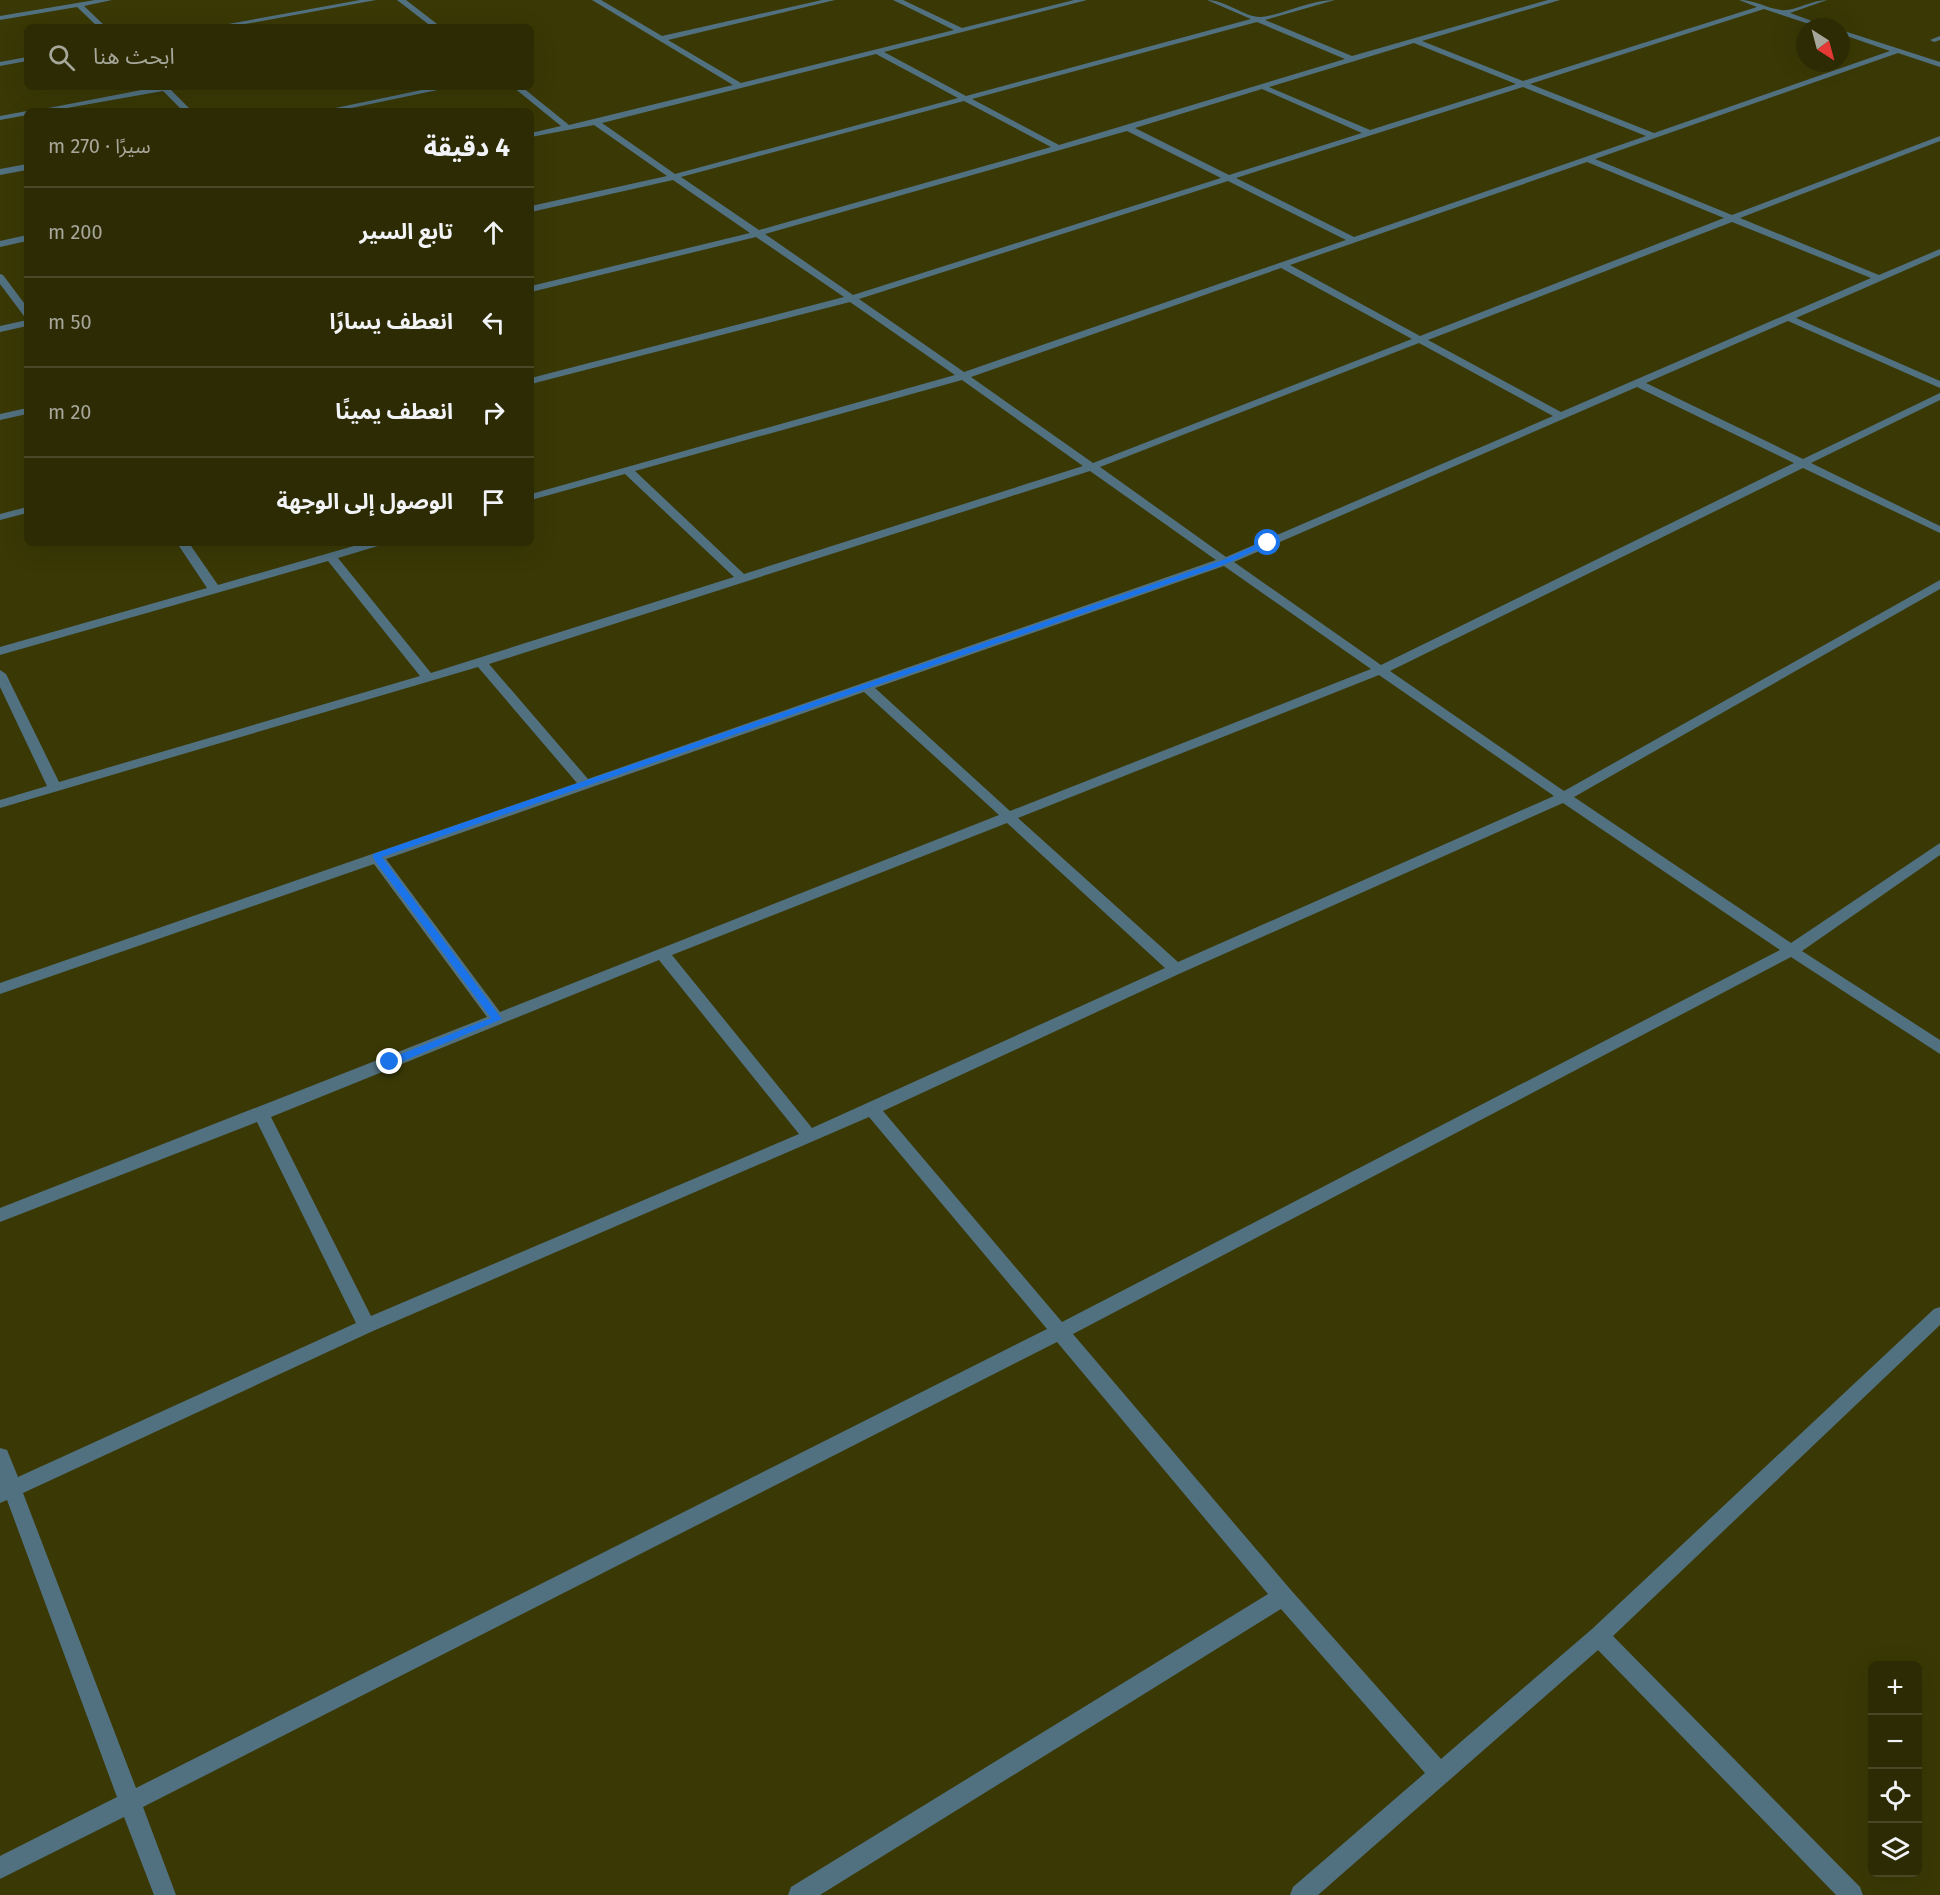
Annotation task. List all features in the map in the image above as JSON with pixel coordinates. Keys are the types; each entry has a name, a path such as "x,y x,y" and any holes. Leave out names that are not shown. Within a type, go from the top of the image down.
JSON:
{"street":[{"path":"0,18 108,0"},
{"path":"233,24 372,0"},
{"path":"401,0 433,24"},
{"path":"662,39 831,0"},
{"path":"897,0 962,31"},
{"path":"534,134 595,122 1083,0"},
{"path":"1211,0 1352,59"},
{"path":"534,208 673,177 1331,0"},
{"path":"534,288 756,234 1128,128 1352,59 1556,0"},
{"path":"1743,0 1798,18"},
{"path":"1783,13 1824,0"},
{"path":"600,1 740,86"},
{"path":"79,5 99,24"},
{"path":"534,380 849,299 1764,7"},
{"path":"1850,35 1940,65"},
{"path":"1415,41 1654,136"},
{"path":"534,493 628,471 963,376 1897,51"},
{"path":"878,52 1059,148"},
{"path":"0,64 24,60"},
{"path":"1263,87 1370,133"},
{"path":"52,108 148,90"},
{"path":"167,90 185,108"},
{"path":"340,108 433,90"},
{"path":"521,90 568,128"},
{"path":"0,118 24,114"},
{"path":"595,122 963,376 1564,797 1791,951 1940,1048"},
{"path":"1128,128 1353,240"},
{"path":"0,804 54,786 481,662 1091,467 1940,138"},
{"path":"1587,159 1878,278"},
{"path":"0,172 24,168"},
{"path":"0,244 24,239"},
{"path":"0,989 1226,561 1939,253"},
{"path":"1282,265 1561,416"},
{"path":"0,277 24,310"},
{"path":"1788,318 1940,385"},
{"path":"0,329 24,324"},
{"path":"1637,383 1940,530"},
{"path":"0,1215 261,1114 662,953 1381,670 1940,396"},
{"path":"0,417 24,412"},
{"path":"628,471 741,578"},
{"path":"0,517 24,511"},
{"path":"185,546 215,590"},
{"path":"0,651 367,546"},
{"path":"331,557 428,677"},
{"path":"6,1491 367,1326 872,1109 1176,969 1564,797 1940,584"},
{"path":"481,662 585,784"},
{"path":"0,674 54,786"},
{"path":"866,687 1176,969"},
{"path":"0,1868 1059,1332 1791,951 1940,848"},
{"path":"376,856 497,1019"},
{"path":"662,953 809,1135"},
{"path":"872,1109 1283,1596 1440,1774"},
{"path":"261,1114 367,1326"},
{"path":"1301,1895 1599,1636 1940,1314"},
{"path":"0,1456 6,1491 130,1801 165,1895"},
{"path":"800,1895 1283,1596"},
{"path":"1599,1636 1852,1895"}],"route":[{"path":"390,1062 497,1019 376,856 1226,561 1268,543"}]}
